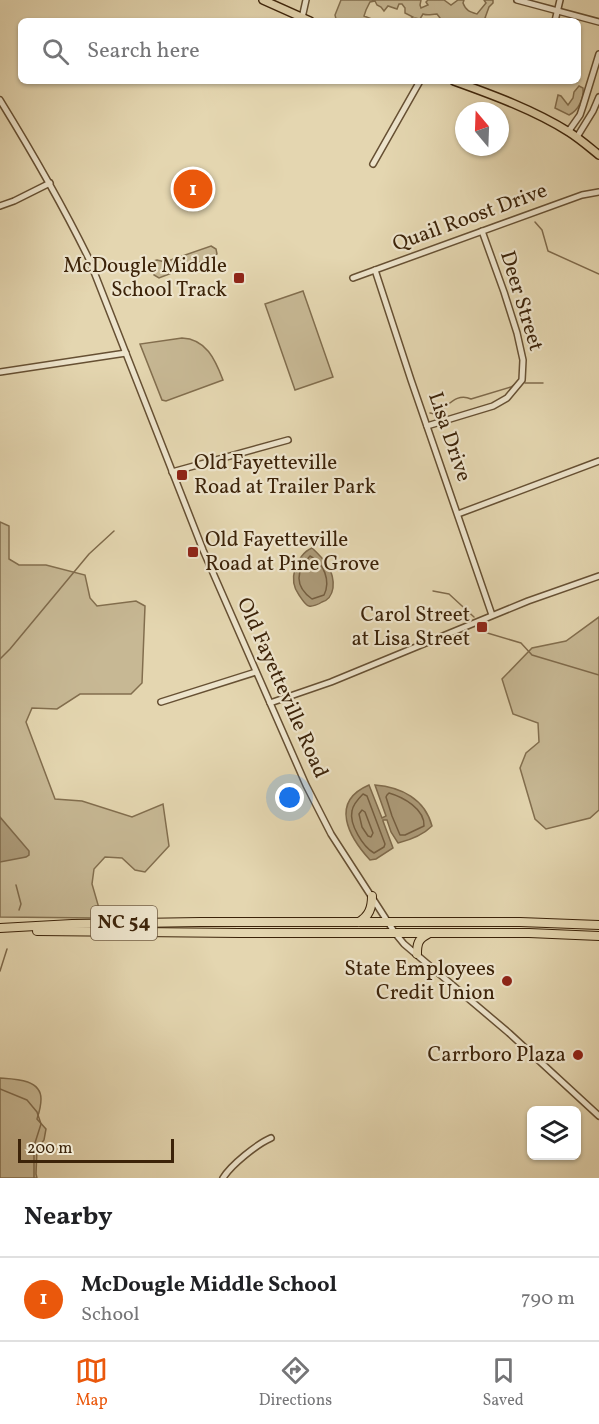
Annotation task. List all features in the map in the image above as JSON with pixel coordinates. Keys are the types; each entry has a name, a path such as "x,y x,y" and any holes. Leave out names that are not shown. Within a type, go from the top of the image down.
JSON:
{"highway":[{"path":"358,922 369,913 372,896"},
{"name":"NC 54","path":"4,928 72,924 195,922 520,922 599,925"},
{"name":"NC 54","path":"4,928 37,931 529,933 599,936"},
{"path":"417,954 418,942 430,933"}],"main road":[{"path":"262,0 302,18"},
{"path":"461,84 521,108 568,132 599,155"}],"street":[{"path":"302,18 306,0"},
{"path":"517,0 599,22"},
{"path":"556,18 560,0"},
{"path":"568,132 580,115 599,54"},
{"path":"373,164 418,84"},
{"path":"577,137 588,121 598,98 587,96"},
{"name":"Old Fayetteville Road","path":"0,100 68,215 89,259 203,550 306,785 328,828 395,933 599,1116"},
{"path":"0,206 50,183"},
{"name":"Quail Roost Drive","path":"352,278 582,195 599,192"},
{"name":"Deer Street","path":"427,426 493,406 507,398 522,380 523,360 517,333 482,231"},
{"name":"Lisa Drive","path":"375,270 492,615"},
{"path":"0,372 126,353"},
{"path":"172,472 288,440"},
{"path":"458,514 599,461"},
{"path":"270,703 332,682 492,615 599,576"},
{"path":"161,702 256,672"},
{"path":"223,1178 261,1142 271,1138"}],"shaded area":[{"path":"341,0 421,0 421,8 428,5 426,2 428,0 444,0 451,5 458,0 464,0 463,3 467,9 477,14 486,3 484,0 493,0 485,18 440,18 437,14 423,14 421,18 412,18 413,17 405,13 402,4 399,4 397,9 388,6 384,11 375,1 370,2 366,10 364,16 369,18 336,18"},
{"path":"579,86 583,88 583,96 576,110 569,115 555,108 558,95 568,105"},
{"path":"211,246 216,249 217,254 211,258 159,278 154,275 153,261 165,262"},
{"path":"303,291 333,377 295,390 265,304"},
{"path":"190,339 203,346 213,358 223,380 166,401 162,400 140,344"},
{"path":"0,522 9,526 9,559 19,565 46,565 85,575 90,598 97,606 136,601 145,606 142,683 131,694 80,694 57,709 32,708 26,722 55,799 82,801 132,817 163,804 169,846 145,872 135,870 122,858 105,857 94,869 92,884 101,915 99,918 0,917"},
{"path":"599,617 599,810 590,818 546,829 535,819 520,768 526,753 539,742 538,723 513,714 502,679 532,648 566,641"},
{"path":"0,1078 26,1081 37,1087 40,1092 41,1104 37,1119 46,1129 44,1140 37,1149 37,1178 0,1178"}],"water":[{"path":"312,548 330,571 333,588 327,600 310,606 297,592 293,580 299,560 306,551"},
{"path":"369,785 382,818 386,816 375,785 394,788 411,796 424,808 432,826 416,837 398,843 387,820 383,820 393,848 376,859 370,860 350,831 346,810 349,801 357,792"},
{"path":"0,817 29,851 29,855 0,862"}],"waterway":[{"path":"535,222 542,230 548,251 599,274"},
{"path":"525,383 543,383"},
{"path":"430,413 435,414 461,397 471,399 515,384"},
{"path":"0,659 89,554 114,531"},
{"path":"433,591 449,594 474,617"},
{"path":"478,625 484,632 521,643 532,655 599,675"},
{"path":"16,885 21,904 19,910"},
{"path":"0,971 7,949"},
{"path":"0,1089 27,1100 37,1112 41,1124 34,1146 34,1178"}],"place":[{"name":"McDougle Middle School","path":"193,189"},
{"name":"McDougle Middle School Track","path":"239,278"},
{"name":"Old Fayetteville Road at Trailer Park","path":"182,475"},
{"name":"Old Fayetteville Road at Pine Grove","path":"193,552"},
{"name":"Carol Street at Lisa Street","path":"482,627"},
{"name":"State Employees Credit Union","path":"507,981"},
{"name":"Carrboro Plaza","path":"578,1055"}]}
